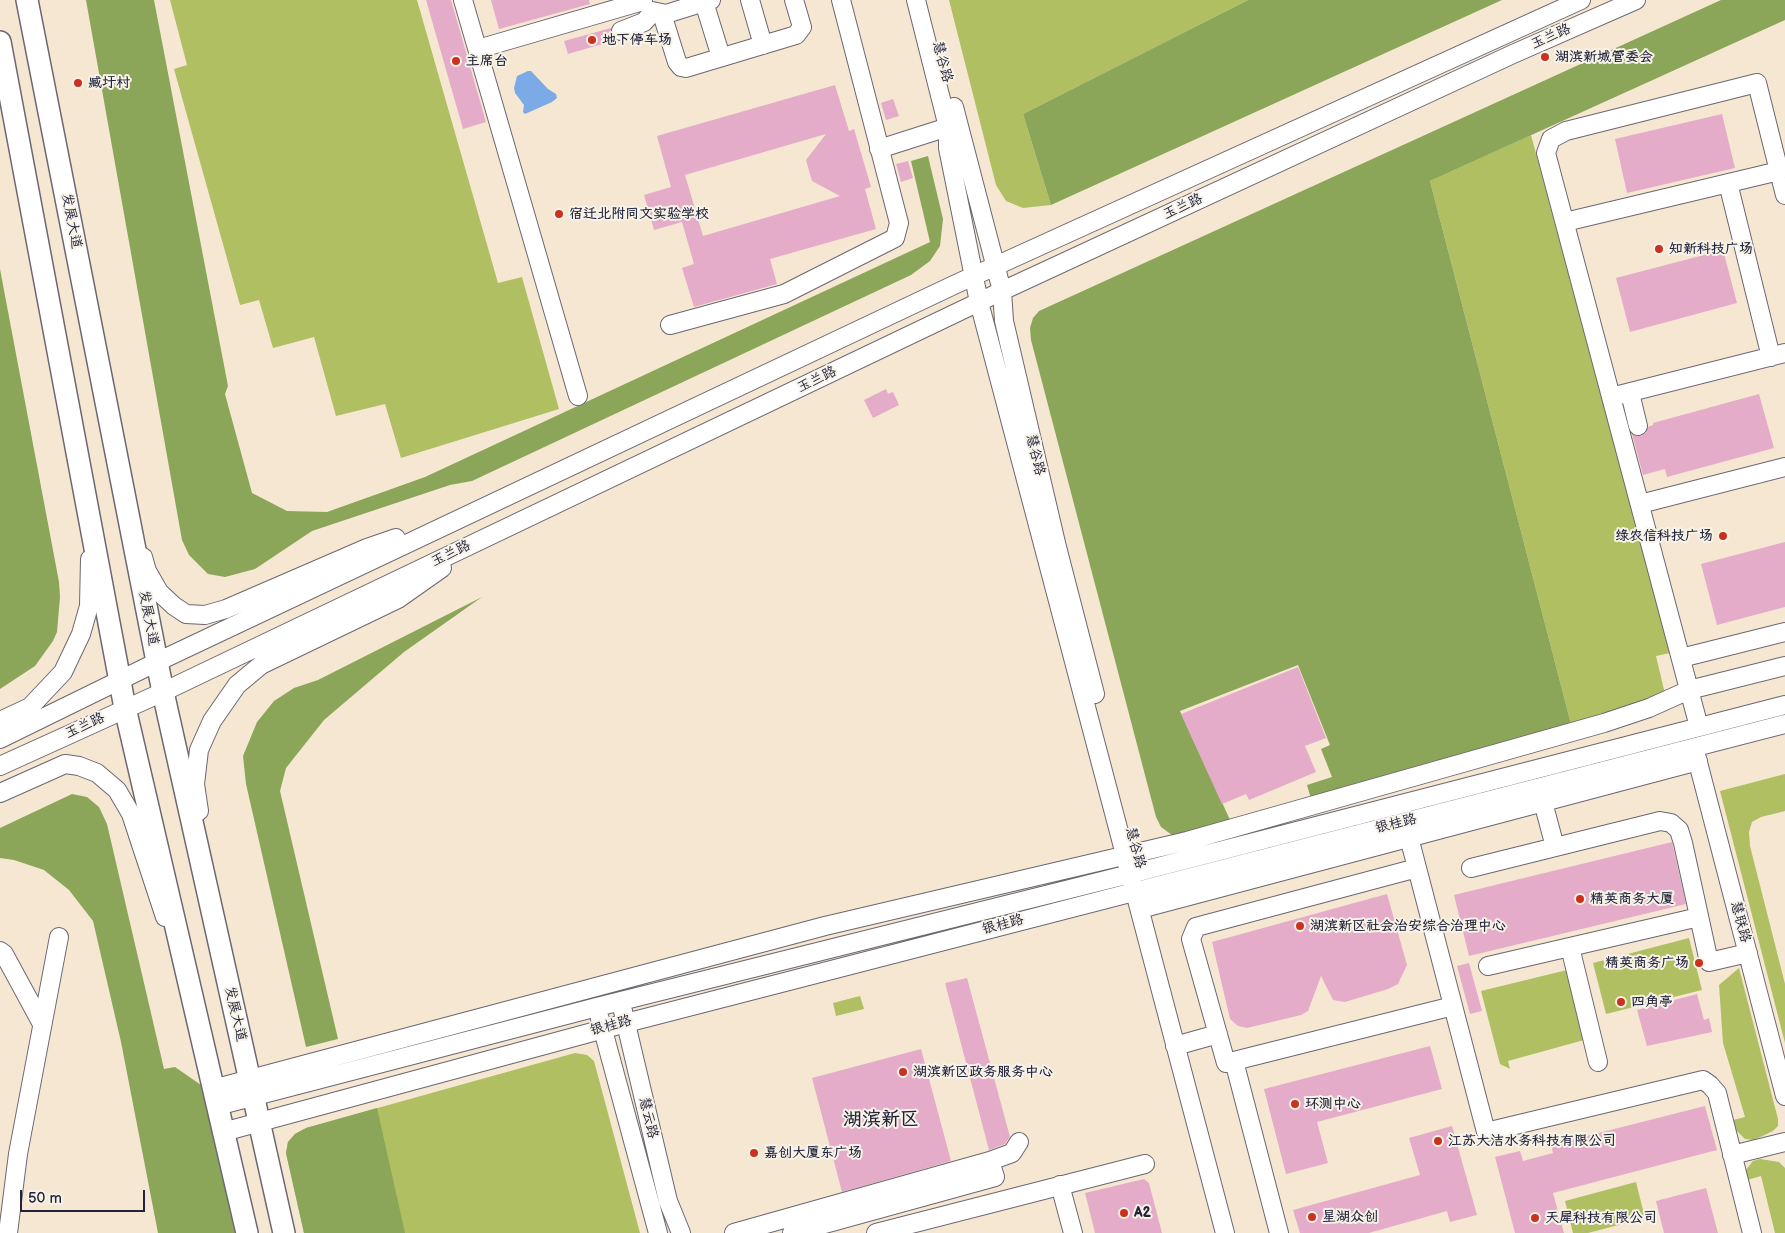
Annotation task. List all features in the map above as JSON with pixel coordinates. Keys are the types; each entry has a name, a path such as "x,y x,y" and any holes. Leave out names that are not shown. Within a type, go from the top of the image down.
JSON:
{"main road":[{"name":"发展大道","path":"27,0 162,692 284,1233"},
{"path":"0,42 125,708 247,1233"}],"street":[{"path":"463,0 578,396"},
{"path":"750,0 764,45"},
{"path":"650,6 681,67 686,68 796,35 802,27 794,0"},
{"path":"670,325 784,294 895,238 898,223 841,0"},
{"name":"慧谷路","path":"916,0 948,127 948,148 979,302 1131,854 1138,881 1140,909 1224,1233"},
{"name":"慧谷路","path":"926,0 996,266 1002,291 1004,321 1131,854"},
{"name":"玉兰路","path":"0,738 156,662 973,276 1581,0"},
{"name":"玉兰路","path":"0,766 162,692 1002,291 1513,54 1636,0"},
{"path":"478,49 650,6 708,1 721,57"},
{"path":"621,31 644,22 650,6"},
{"path":"1699,727 1546,153 1551,139 1566,131 1757,83 1785,195"},
{"path":"879,149 948,127"},
{"path":"1565,222 1779,171"},
{"path":"1612,397 1778,355 1728,183"},
{"path":"1630,393 1638,426"},
{"path":"1640,504 1785,467"},
{"path":"0,721 30,707 63,672 81,634 89,606 91,571 84,491"},
{"path":"123,491 147,570 159,592 186,614 205,615 226,609 367,548 475,511"},
{"path":"230,989 195,784 199,750 212,720 237,685 261,665 398,598 488,537"},
{"path":"1681,658 1785,632"},
{"path":"215,1098 825,926 1187,841 1595,726 1649,708 1689,690 1785,666"},
{"name":"银桂路","path":"223,1132 1785,705"},
{"name":"银桂路","path":"252,1088 1138,881 1407,830 1696,754 1785,724"},
{"path":"1140,909 1407,830 1543,802 1696,754"},
{"name":"慧联路","path":"1696,754 1785,1096"},
{"path":"0,792 65,764 79,766 96,773 117,790 131,814 193,1001"},
{"path":"1543,802 1555,847"},
{"path":"1472,868 1660,821 1671,823 1679,830 1683,842 1709,962 1748,953"},
{"path":"1407,830 1486,1132 1703,1080 1717,1093 1752,1233"},
{"path":"1417,868 1196,926 1191,939 1226,1063 1453,1006"},
{"path":"1488,966 1699,917"},
{"path":"8,1233 18,1154 59,937"},
{"path":"1570,947 1598,1062"},
{"path":"0,951 4,954 42,1024"},
{"name":"慧云路","path":"620,1001 668,1201 681,1233"},
{"name":"慧云路","path":"597,1007 658,1233"},
{"path":"1175,1046 1218,1034"},
{"path":"1234,1061 1279,1233"},
{"path":"792,1233 993,1169 1012,1153 1019,1142"},
{"path":"1732,1155 1785,1142"},
{"path":"876,1233 1144,1164"},
{"path":"734,1233 993,1169"},
{"path":"1060,1186 1073,1233"}],"green space":[{"path":"86,0 154,0 228,386 225,394 252,493 287,511 327,512 425,477 930,242 911,161 928,156 943,219 940,246 930,261 911,275 472,481 450,485 312,531 255,569 225,577 208,574 189,555 182,540"},
{"path":"170,0 417,0 498,283 522,277 559,409 401,458 385,404 336,416 314,337 273,348 259,300 240,305 174,69 187,65"},
{"path":"949,0 1248,0 1023,114 1051,205 1023,208 1006,201 996,185"},
{"path":"1248,0 1502,0 1051,205 1023,114"},
{"path":"1721,0 1785,0 1785,20 1430,181 1572,728 1311,799 1307,785 1332,777 1321,749 1330,745 1298,665 1180,711 1231,822 1185,835 1172,835 1161,827 1156,817 1031,340 1030,328 1033,318 1039,311"},
{"path":"1531,135 1670,653 1656,656 1665,694 1572,728 1430,181"},
{"path":"0,269 59,582 60,597 57,632 53,641 35,666 0,689"},
{"path":"482,597 404,652 324,720 286,768 280,791 338,1039 306,1047 246,784 243,756 257,722 274,701 294,688 318,680"},
{"path":"1785,774 1785,811 1761,817 1752,822 1749,832 1750,846 1785,984 1785,1043 1720,791"},
{"path":"72,794 87,797 99,807 107,824 164,1069 175,1067 201,1085 235,1233 158,1233 121,1042 93,921 69,890 44,870 14,860 0,858 0,828"},
{"path":"1689,938 1702,990 1606,1014 1593,963"},
{"path":"1739,968 1778,1119 1778,1126 1773,1131 1754,1140 1745,1139 1735,1129 1733,1120 1745,1117 1723,1043 1719,985"},
{"path":"1567,970 1584,1040 1508,1061 1510,1069 1500,1064 1481,991"},
{"path":"860,996 864,1009 836,1016 833,1003"},
{"path":"575,1053 587,1055 594,1061 640,1233 304,1233 286,1153 288,1142 295,1134 306,1128"},
{"path":"377,1108 405,1233 304,1233 286,1153 288,1142 295,1134 306,1128"},
{"path":"1760,1159 1779,1162 1785,1168 1785,1233 1775,1233 1761,1176 1747,1180 1745,1171 1753,1161"},
{"path":"1636,1182 1645,1218 1588,1233 1573,1233 1565,1201"}],"water":[{"path":"531,71 548,89 556,94 557,98 525,114 523,112 524,105 515,93 514,88 517,76"}],"building":[{"name":"主席台","path":"426,0 451,0 486,122 463,129"},
{"path":"491,0 589,0 590,4 499,29"},
{"name":"地下停车场","path":"611,28 611,35 616,40 568,54 564,41"},
{"path":"835,85 849,131 854,129 871,187 865,189 876,229 770,259 777,284 694,307 682,268 694,264 682,222 654,230 644,195 671,187 657,136","holes":["826,134 806,160 812,181 840,196 703,236 685,175"]},
{"path":"893,99 899,116 886,120 881,103"},
{"path":"1722,114 1735,168 1627,193 1615,139"},
{"path":"908,161 913,178 901,182 896,164"},
{"path":"1723,250 1737,303 1630,332 1616,278"},
{"path":"886,389 888,394 893,392 899,405 873,418 864,400"},
{"path":"1759,394 1774,448 1667,477 1665,469 1643,475 1632,434 1641,436 1646,433 1648,427 1653,425 1653,423"},
{"path":"1785,542 1785,607 1717,625 1701,564"},
{"path":"1298,667 1326,738 1305,746 1316,772 1249,800 1246,794 1222,804 1181,714"},
{"path":"1672,842 1686,904 1469,956 1454,895"},
{"path":"1387,894 1407,965 1398,984 1388,989 1345,1002 1333,1000 1321,976 1308,1011 1301,1015 1247,1028 1238,1026 1230,1019 1212,942"},
{"path":"1469,963 1482,1011 1470,1014 1457,966"},
{"path":"967,978 1010,1137 1005,1144 989,1150 945,983"},
{"path":"1697,994 1704,1020 1709,1018 1712,1032 1647,1046 1637,1010"},
{"path":"1430,1046 1442,1089 1317,1122 1328,1163 1286,1174 1264,1089"},
{"path":"921,1049 951,1161 842,1192 812,1078"},
{"path":"1705,1106 1717,1150 1553,1193 1564,1233 1515,1233 1495,1157 1520,1151 1523,1161 1553,1153 1551,1145"},
{"path":"1452,1126 1477,1215 1450,1222 1447,1211 1369,1233 1300,1233 1293,1210 1420,1175 1409,1138"},
{"name":"A2","path":"1144,1179 1149,1183 1162,1233 1095,1233 1085,1193"},
{"path":"1706,1188 1718,1233 1664,1233 1656,1201"}],"place":[{"name":"地下停车场","path":"592,40"},
{"name":"湖滨新城管委会","path":"1545,57"},
{"name":"主席台","path":"456,61"},
{"name":"臧圩村","path":"78,83"},
{"name":"宿迁北附同文实验学校","path":"559,214"},
{"name":"知新科技广场","path":"1659,249"},
{"name":"绿农信科技广场","path":"1723,536"},
{"name":"精英商务大厦","path":"1580,899"},
{"name":"湖滨新区社会治安综合治理中心","path":"1300,926"},
{"name":"精英商务广场","path":"1699,963"},
{"name":"四角亭","path":"1621,1002"},
{"name":"湖滨新区政务服务中心","path":"903,1072"},
{"name":"环测中心","path":"1295,1104"},
{"name":"江苏大洁水务科技有限公司","path":"1438,1141"},
{"name":"嘉创大厦东广场","path":"754,1153"},
{"name":"A2","path":"1124,1213"},
{"name":"星湖众创","path":"1312,1217"},
{"name":"天犀科技有限公司","path":"1535,1218"}],"district":[{"name":"湖滨新区","path":"881,1120"}]}
